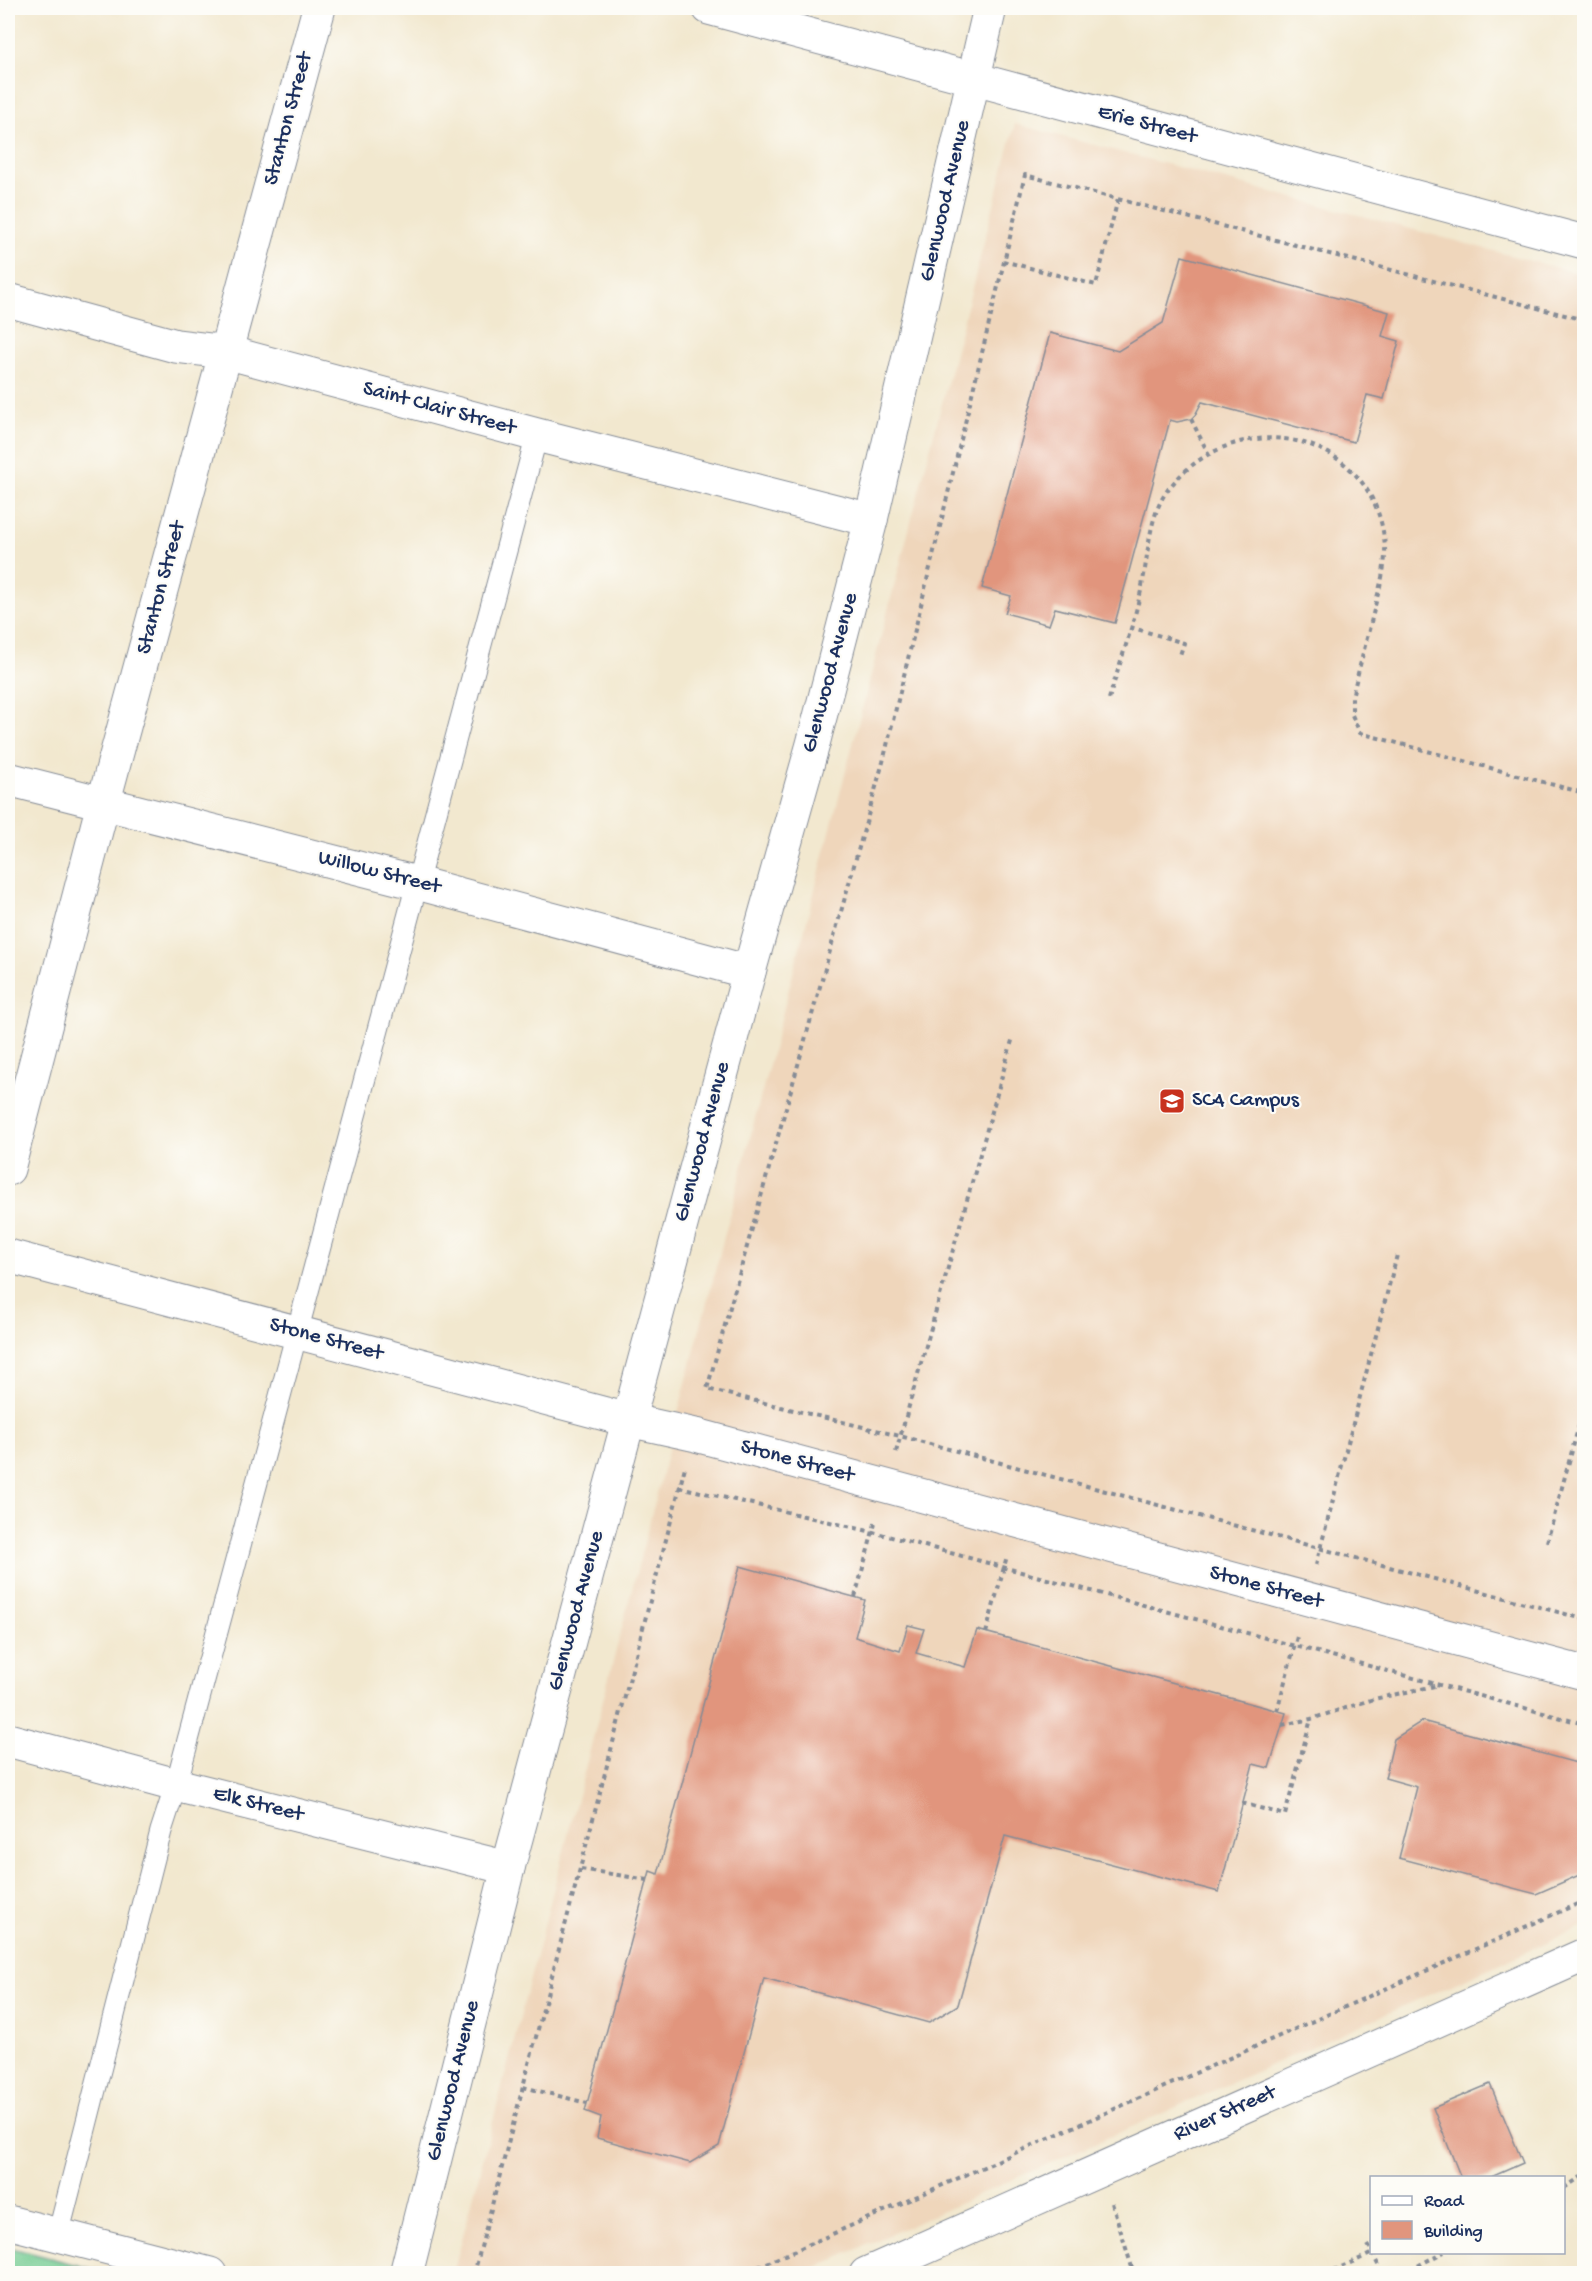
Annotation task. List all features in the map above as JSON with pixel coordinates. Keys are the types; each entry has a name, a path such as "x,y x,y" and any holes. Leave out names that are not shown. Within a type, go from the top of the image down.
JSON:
{"street":[{"name":"Stanton Street","path":"8,1169 103,804 319,8"},
{"name":"Erie Street","path":"709,8 1584,242"},
{"name":"Glenwood Avenue","path":"406,2274 508,1868 749,972 813,744 871,520 990,8"},
{"name":"Saint Clair Street","path":"8,300 176,346 226,352 537,435 871,520"},
{"name":"Willow Street","path":"8,779 417,883 749,972"},
{"name":"Stone Street","path":"8,1256 628,1420 696,1435 1584,1673"},
{"name":"Elk Street","path":"8,1740 176,1785 508,1868"},
{"name":"River Street","path":"866,2274 1584,1955"},
{"path":"8,2222 210,2274"}],"lane":[{"path":"58,2235 161,1831 176,1785 298,1333 537,435"}],"path":[{"path":"474,2274 679,1487 696,1435 883,762 1024,175 1584,320"},
{"path":"1003,261 1096,285 1118,199"},
{"path":"1191,419 1208,453"},
{"path":"1109,699 1142,588 1151,530 1160,502 1171,486 1208,453 1260,437 1291,439 1325,450 1342,462 1355,475 1379,517 1385,546 1384,568 1352,697 1352,715 1360,733 1584,793"},
{"path":"1130,627 1184,643 1180,655"},
{"path":"855,1597 1014,1037"},
{"path":"1277,1711 1397,1255"},
{"path":"707,1389 900,1436 1584,1619"},
{"path":"1547,1542 1584,1407"},
{"path":"679,1487 873,1532 1584,1724"},
{"path":"986,1633 1016,1520"},
{"path":"1282,1725 1311,1719 1374,1699 1440,1685"},
{"path":"1242,1803 1285,1815 1311,1719"},
{"path":"581,1869 648,1880"},
{"path":"742,2274 1584,1901"},
{"path":"523,2086 587,2103"},
{"path":"1102,2168 1134,2274"},
{"path":"1565,2187 1584,2175"},
{"path":"1368,2245 1370,2248"},
{"path":"1325,2274 1370,2253"},
{"path":"1373,2254 1383,2274"},
{"path":"1402,2274 1442,2254"}],"shaded area":[{"name":"SC4 Campus","path":"1015,124 1584,275 1584,1926 803,2273 453,2274"}],"green space":[{"path":"8,2247 108,2273 8,2273"}],"building":[{"path":"1182,256 1389,312 1382,336 1399,341 1384,399 1367,395 1354,442 1202,402 1191,419 1177,422 1170,420 1115,623 1055,608 1049,625 1005,613 1011,596 982,588 1050,333 1118,351 1163,323"},
{"path":"740,1566 865,1600 855,1637 900,1651 908,1625 924,1629 916,1653 965,1667 977,1630 1286,1713 1269,1768 1253,1764 1219,1892 1005,1836 958,2005 929,2023 764,1978 719,2146 690,2163 597,2138 601,2117 585,2111 650,1871 658,1874"},
{"path":"1422,1721 1584,1765 1584,1873 1536,1894 1399,1858 1417,1787 1385,1778 1394,1739"},
{"path":"1490,2084 1523,2163 1494,2176 1460,2176 1433,2108"}],"place":[{"name":"SC4 Campus","path":"1172,1101"}]}
